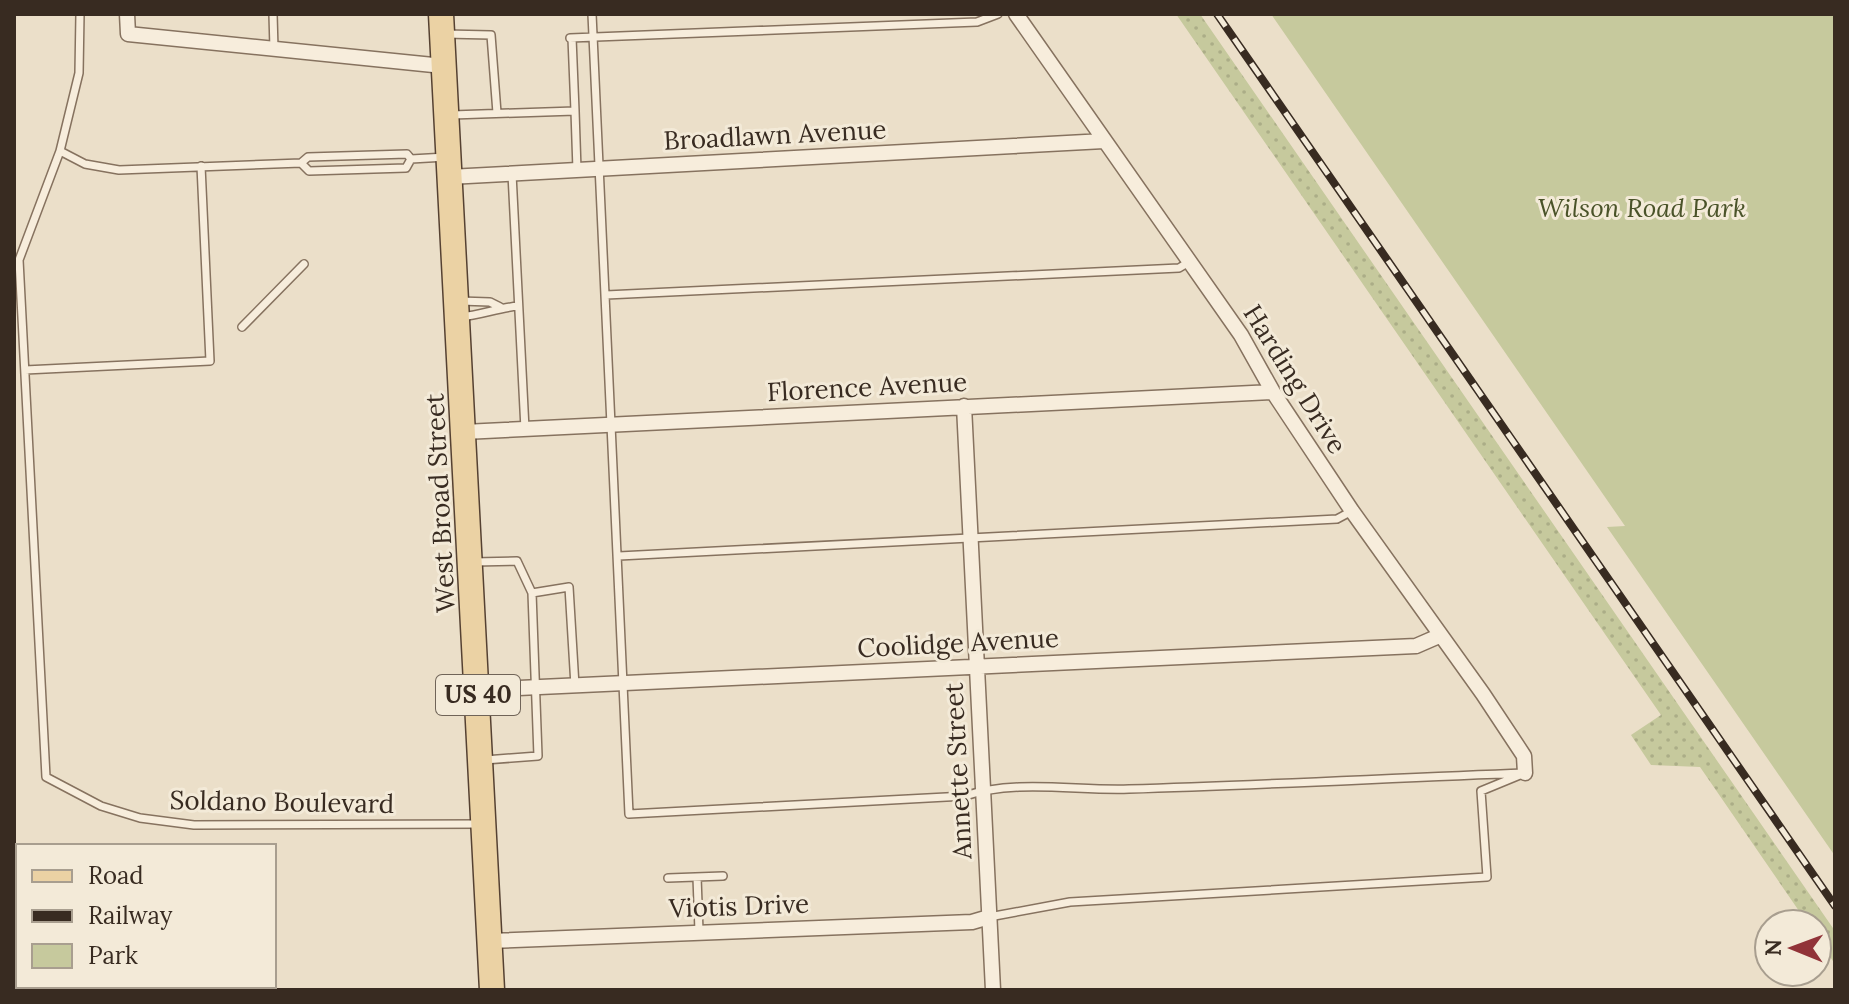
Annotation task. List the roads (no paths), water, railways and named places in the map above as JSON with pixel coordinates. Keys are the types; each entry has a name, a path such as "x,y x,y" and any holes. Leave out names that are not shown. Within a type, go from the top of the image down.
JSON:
{"main road":[{"name":"West Broad Street","path":"442,24 492,990"}],"street":[{"path":"127,14 128,34 443,66"},
{"name":"Harding Drive","path":"1016,14 1241,335 1273,392 1352,511 1524,756 1525,773"},
{"name":"Broadlawn Avenue","path":"449,167 512,174 1104,141"},
{"name":"Florence Avenue","path":"464,432 1273,392"},
{"name":"Annette Street","path":"964,406 993,990"},
{"name":"Coolidge Avenue","path":"477,690 1416,646 1439,636"},
{"name":"Viotis Drive","path":"490,941 972,922 989,917"}],"lane":[{"name":"Soldano Boulevard","path":"80,14 79,73 60,151 19,260 46,777 101,806 140,818 194,825 485,824"},
{"path":"273,14 274,49"},
{"path":"592,14 629,814 965,796 984,789 1128,789 1525,773"},
{"path":"577,170 571,38 977,22 998,14"},
{"path":"442,24 491,35 497,40 497,113"},
{"path":"446,116 575,111"},
{"path":"60,151 85,164 119,170 301,163 308,157 407,154 411,159 449,167"},
{"path":"301,163 309,171 406,168 411,159"},
{"path":"25,370 210,361 201,166"},
{"path":"512,174 525,429"},
{"path":"606,295 1179,268 1189,262"},
{"path":"242,327 304,264"},
{"path":"458,309 490,302 500,307 518,306"},
{"path":"458,309 490,314 500,307"},
{"path":"619,556 1337,519 1352,511"},
{"path":"471,562 517,561 532,593 537,688 538,756 481,760"},
{"path":"532,593 569,587 575,686"},
{"path":"989,917 1063,903 1487,877 1481,791 1525,773"},
{"path":"668,878 723,876"},
{"path":"697,877 699,931"}],"railway":[{"path":"1217,14 1835,906"}],"park label":[{"name":"Wilson Road Park","path":"1642,208"}]}
